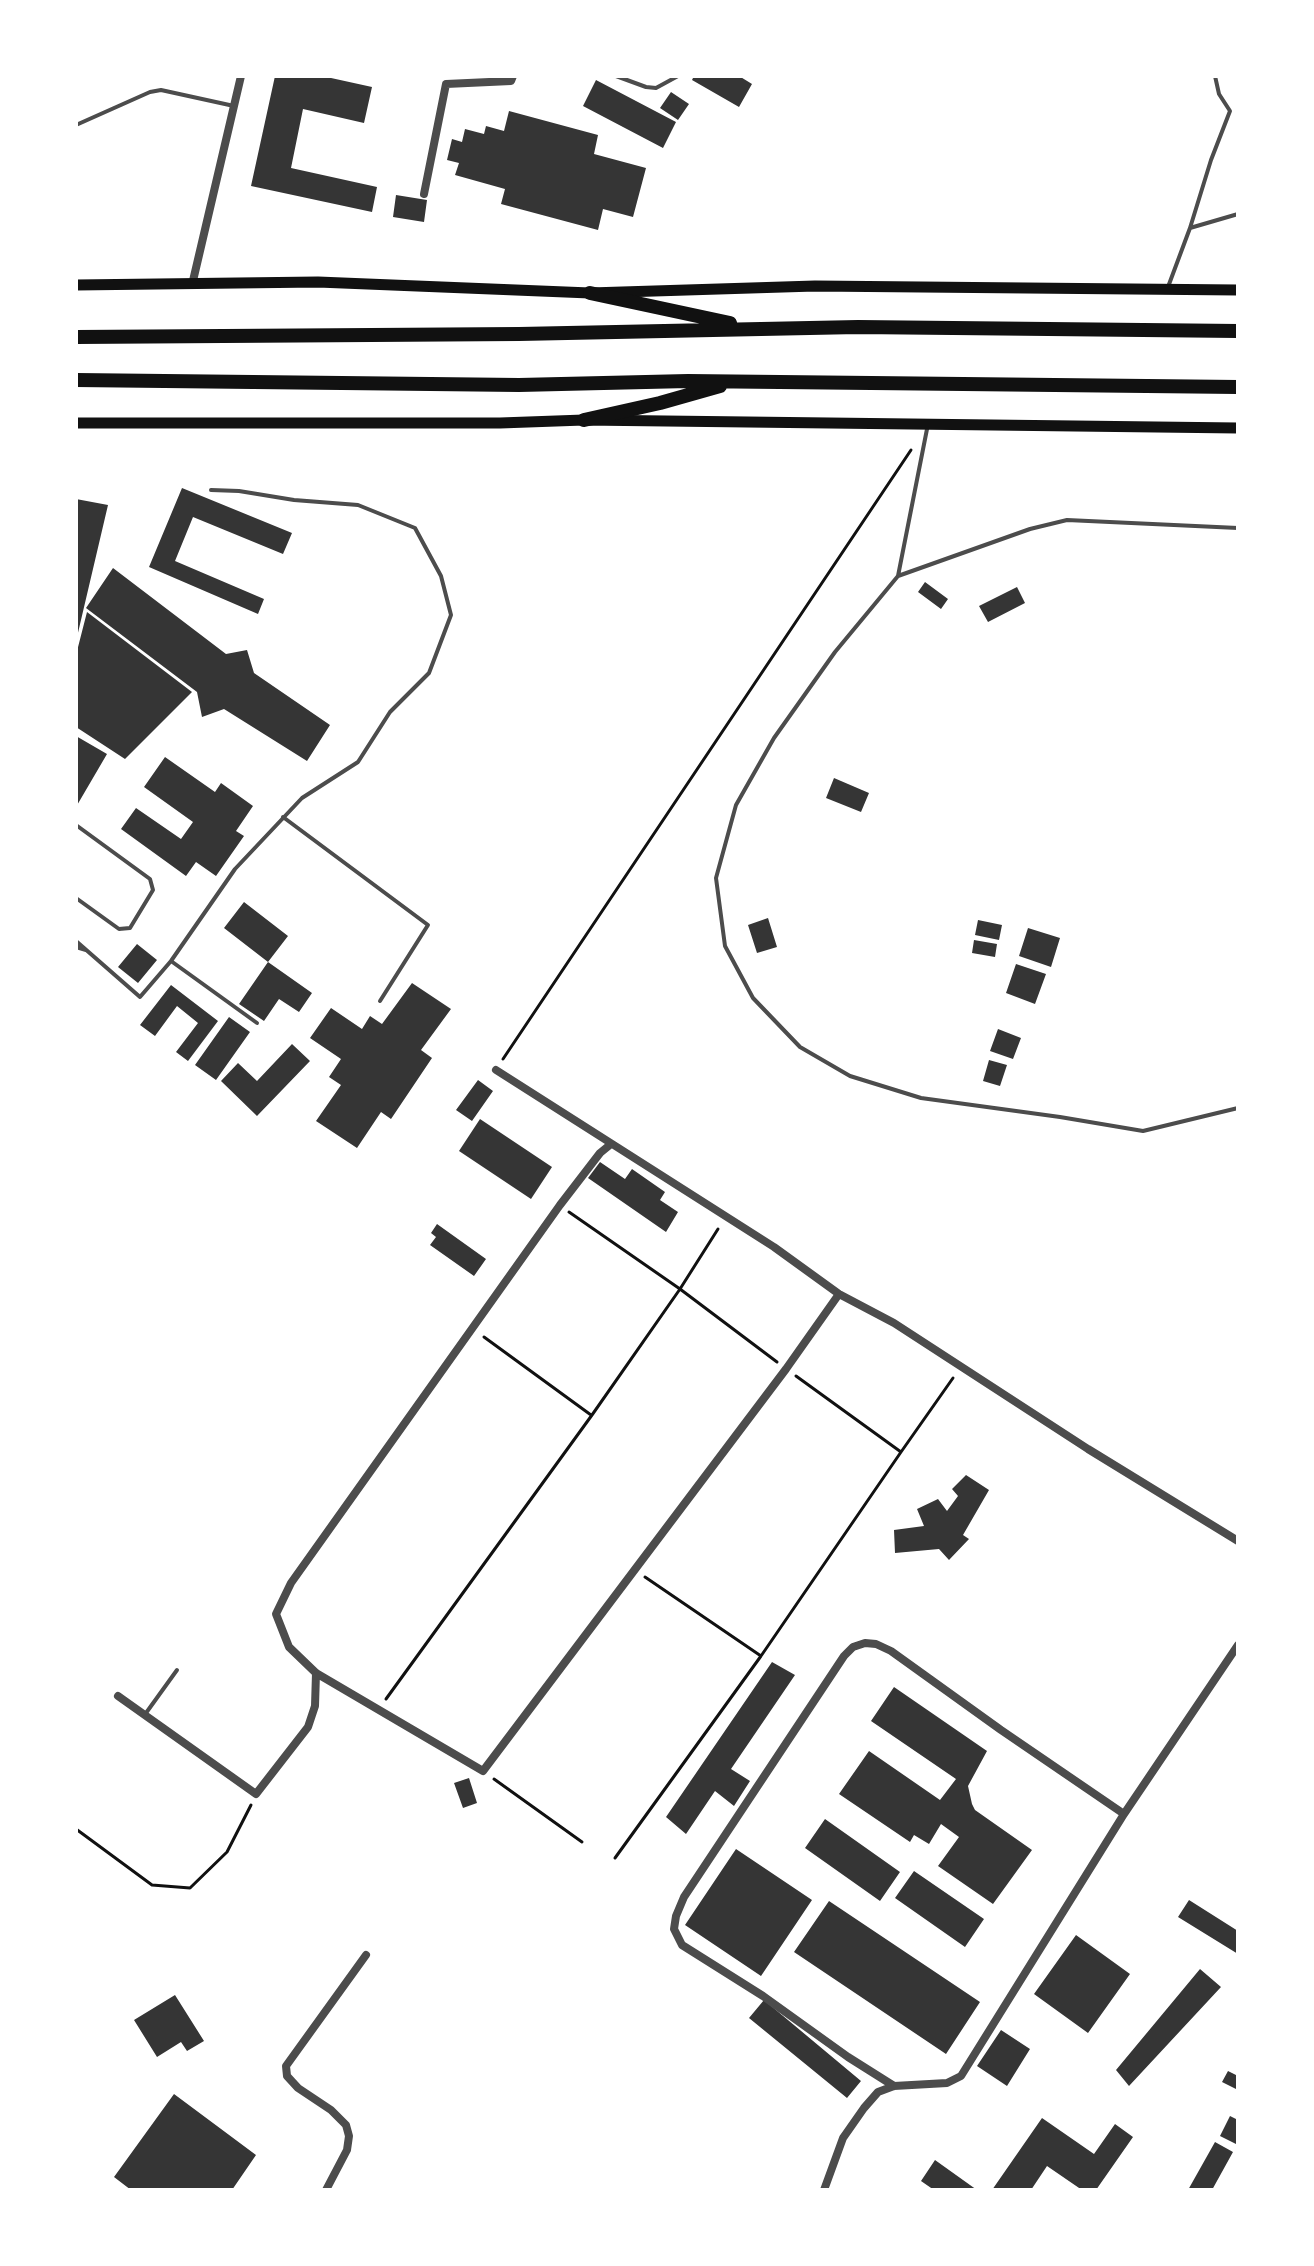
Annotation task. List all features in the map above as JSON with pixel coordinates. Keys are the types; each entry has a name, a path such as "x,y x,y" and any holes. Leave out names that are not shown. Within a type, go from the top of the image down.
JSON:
{"highway":[{"path":"590,293 753,327"},
{"path":"76,337 519,334 753,327 1238,331"},
{"path":"76,380 1238,387"},
{"path":"584,420 735,382"}],"main road":[{"path":"76,285 318,282 590,293 815,286 1238,290"},
{"path":"76,423 500,423 584,420 1238,428"}],"street":[{"path":"192,285 241,76"},
{"path":"424,194 446,84 511,81 513,76"},
{"path":"496,1070 774,1247 839,1294 894,1323 1088,1449 1238,1541"},
{"path":"611,1144 600,1153 560,1205 471,1327 291,1583 276,1614 289,1647 316,1673 483,1771 839,1294"},
{"path":"894,2086 682,1945 674,1929 684,1897 844,1656 853,1647 865,1643 891,1651 1124,1814"},
{"path":"824,2190 843,2138 878,2092 894,2086 947,2083 961,2076 1124,1814 1238,1645"},
{"path":"118,1696 256,1794 308,1727 315,1706 316,1673"},
{"path":"326,2190 347,2150 349,2136 346,2125 293,2082 285,2072 286,2066 366,1955"}],"lane":[{"path":"616,76 656,88 678,76"},
{"path":"1215,76 1219,94 1230,111 1238,112"},
{"path":"76,125 161,90 234,106"},
{"path":"1168,290 1230,111"},
{"path":"1190,228 1238,214"},
{"path":"928,424 898,576 835,652 774,738 736,805 716,878 725,946 753,998 800,1047 850,1076 921,1098 1143,1131 1238,1108"},
{"path":"76,944 88,950 140,997 171,961 235,869 283,817 302,798 358,762 390,712 429,673 451,615 441,576 415,528 358,505 211,490"},
{"path":"898,576 1030,529 1067,520 1238,528"},
{"path":"283,817 428,925 380,1001"},
{"path":"76,825 150,879 153,890 130,928 119,929 76,898"},
{"path":"171,961 257,1023"},
{"path":"145,1715 177,1670"}],"path":[{"path":"496,1070 911,450"},
{"path":"560,1205 901,1452"},
{"path":"379,1709 592,1415 726,1218"},
{"path":"471,1327 592,1415"},
{"path":"615,1858 761,1656 961,1365"},
{"path":"635,1570 761,1656"},
{"path":"483,1771 582,1842"},
{"path":"76,1829 152,1885 190,1888 227,1852 256,1794"}],"building":[{"path":"275,76 322,76 372,87 364,123 303,109 291,168 377,187 372,212 251,186"},
{"path":"694,76 739,76 752,84 739,107 692,80"},
{"path":"596,80 676,122 663,148 583,106"},
{"path":"671,92 689,104 678,120 660,108"},
{"path":"509,111 598,135 594,154 646,168 633,217 603,209 598,230 501,204 505,189 455,175 459,163 447,160 452,139 462,142 465,129 484,134 486,126 504,131"},
{"path":"396,195 427,200 424,222 393,217"},
{"path":"182,488 292,533 283,554 193,517 175,561 264,599 258,614 149,567"},
{"path":"76,499 108,505 77,637 76,637"},
{"path":"113,568 226,654 247,650 254,673 330,725 307,761 224,709 202,717 197,692 86,608"},
{"path":"925,582 948,599 941,609 918,592"},
{"path":"1017,587 1025,603 988,622 979,606"},
{"path":"87,612 192,692 125,759 76,727 76,655"},
{"path":"76,736 107,754 76,807"},
{"path":"165,757 215,792 221,783 253,806 236,831 244,836 216,876 196,862 186,876 121,829 136,808 181,839 193,822 144,787"},
{"path":"834,778 869,793 861,812 826,798"},
{"path":"244,902 288,936 268,962 224,928"},
{"path":"768,918 777,947 757,953 748,925"},
{"path":"978,920 1002,925 999,940 975,935"},
{"path":"1028,928 1060,938 1051,967 1019,956"},
{"path":"974,940 997,944 995,957 972,953"},
{"path":"137,944 157,960 138,983 118,967"},
{"path":"268,962 312,993 299,1012 279,999 264,1021 239,1004"},
{"path":"1016,964 1046,974 1035,1004 1006,993"},
{"path":"412,983 451,1009 421,1050 432,1058 391,1119 381,1112 357,1148 316,1121 341,1085 329,1077 341,1059 310,1038 331,1008 362,1029 370,1016 382,1024"},
{"path":"171,985 218,1021 188,1061 176,1052 198,1023 177,1006 155,1036 140,1025"},
{"path":"229,1017 250,1032 216,1080 195,1065"},
{"path":"998,1029 1021,1038 1013,1059 990,1051"},
{"path":"292,1044 310,1061 257,1116 221,1081 238,1063 257,1081"},
{"path":"989,1060 1007,1065 1000,1086 983,1081"},
{"path":"478,1080 493,1091 472,1121 456,1110"},
{"path":"480,1119 552,1167 531,1199 459,1151"},
{"path":"600,1162 625,1179 632,1169 665,1192 660,1200 678,1212 666,1232 588,1178"},
{"path":"437,1224 486,1259 474,1276 430,1245 436,1237 431,1233"},
{"path":"966,1475 989,1490 963,1535 969,1539 949,1560 939,1549 895,1553 894,1530 924,1526 917,1509 938,1499 947,1511 958,1496 952,1489"},
{"path":"772,1662 795,1675 731,1769 750,1781 734,1806 715,1791 686,1834 666,1817"},
{"path":"894,1687 987,1751 968,1786 972,1804 975,1810 1032,1850 993,1904 938,1866 959,1837 941,1824 929,1844 914,1835 910,1842 839,1794 869,1751 940,1800 956,1779 871,1721"},
{"path":"469,1778 477,1803 463,1808 454,1783"},
{"path":"825,1819 900,1872 880,1901 805,1848"},
{"path":"736,1849 812,1900 761,1976 685,1925"},
{"path":"914,1871 984,1919 965,1947 895,1898"},
{"path":"1189,1900 1238,1931 1238,1954 1178,1917"},
{"path":"829,1901 980,2002 946,2054 794,1952"},
{"path":"1076,1935 1130,1974 1088,2033 1034,1994"},
{"path":"1200,1969 1221,1987 1129,2086 1116,2070"},
{"path":"175,1995 204,2041 187,2051 181,2042 157,2057 134,2020"},
{"path":"764,2000 861,2081 847,2098 749,2018"},
{"path":"1001,2030 1030,2049 1007,2086 977,2066"},
{"path":"1228,2071 1238,2076 1238,2090 1222,2082"},
{"path":"174,2094 256,2155 232,2190 131,2190 114,2177"},
{"path":"1230,2116 1238,2120 1238,2145 1220,2136"},
{"path":"1042,2118 1094,2154 1115,2124 1133,2137 1096,2190 1082,2190 1047,2166 1031,2190 992,2190"},
{"path":"1215,2142 1233,2152 1212,2190 1188,2190"},
{"path":"935,2160 977,2190 934,2190 921,2181"}]}
